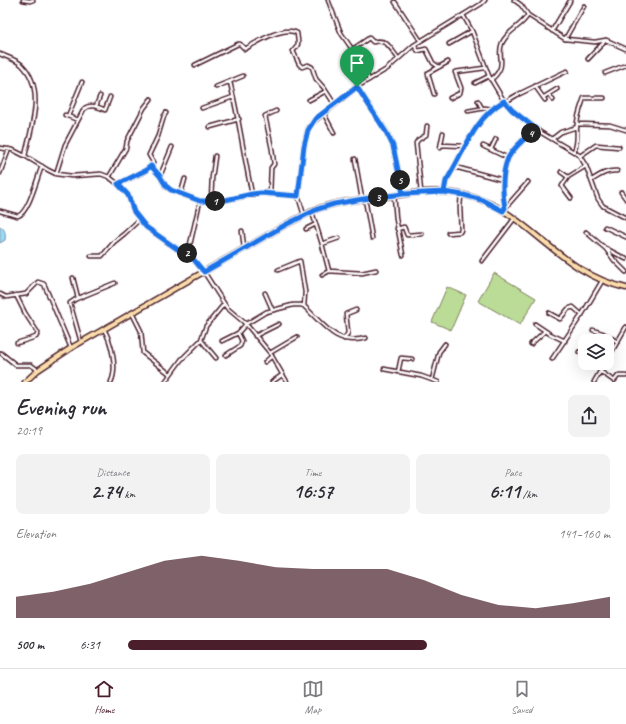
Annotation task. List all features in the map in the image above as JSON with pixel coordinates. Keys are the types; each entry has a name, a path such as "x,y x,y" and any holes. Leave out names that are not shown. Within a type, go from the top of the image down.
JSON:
{"main road":[{"path":"25,382 38,370 81,342 304,215 334,204 364,199 421,192 444,192 482,200 504,209 514,219 584,273 602,281 625,288"}],"street":[{"path":"23,0 33,0"},
{"path":"328,0 341,33 363,65 369,80"},
{"path":"478,0 481,4"},
{"path":"304,215 298,196 304,146 308,130 312,123 357,87 387,69 420,40 481,4 485,0"},
{"path":"514,0 521,5 528,15 564,39 596,42 606,40 626,49"},
{"path":"552,32 570,1"},
{"path":"395,2 420,40"},
{"path":"564,39 584,6"},
{"path":"463,15 472,31 485,68 491,80 512,110 536,129 580,156 592,180 598,199 603,206 626,218"},
{"path":"491,80 498,73 502,63 500,50 504,39 507,34 524,22 528,15"},
{"path":"196,65 238,44 245,48 280,32 292,30 297,33 298,44 297,48 293,51 299,64 302,67 308,65 312,67 316,79 335,105"},
{"path":"449,44 472,31"},
{"path":"353,49 369,38 373,42 380,40 385,42 398,58"},
{"path":"588,59 606,40"},
{"path":"414,45 418,51 426,49 433,63 439,67"},
{"path":"0,54 22,64 31,78 35,92 35,111 26,156"},
{"path":"434,94 428,73 448,62"},
{"path":"604,73 626,66"},
{"path":"450,98 460,93 461,88 455,72 485,68"},
{"path":"444,192 446,181 455,167 465,146 478,124 491,109 567,71"},
{"path":"216,87 243,76"},
{"path":"475,83 489,76"},
{"path":"78,120 66,115 82,82"},
{"path":"230,82 239,119 243,154 252,194"},
{"path":"535,86 545,99 557,89"},
{"path":"357,87 386,132 393,146 403,194"},
{"path":"309,100 326,91"},
{"path":"549,95 553,100"},
{"path":"96,106 100,96"},
{"path":"56,174 65,145 86,106 96,106 105,110 110,97"},
{"path":"202,108 234,97"},
{"path":"574,151 576,147 579,111 584,98 604,98"},
{"path":"108,177 126,148 144,108 151,99"},
{"path":"478,101 482,108"},
{"path":"468,111 482,108 491,109"},
{"path":"270,194 271,168 274,164 265,116 276,111"},
{"path":"118,184 151,166 153,162 149,155 158,136 166,113"},
{"path":"324,114 334,134"},
{"path":"210,127 239,119"},
{"path":"552,139 561,132 577,125 610,125 626,130"},
{"path":"421,192 416,143 426,135 427,126"},
{"path":"504,209 503,180 508,158 524,139 536,129"},
{"path":"443,133 441,146 465,146"},
{"path":"491,149 496,139"},
{"path":"580,156 596,145 619,147"},
{"path":"483,146 508,158"},
{"path":"160,176 172,147"},
{"path":"0,148 9,149 26,156 56,174 72,176 100,174 108,177 118,184 128,195 134,212 146,227 180,251 190,255 204,272 224,304 246,324 271,355 287,382"},
{"path":"0,173 9,149"},
{"path":"211,202 215,156"},
{"path":"355,159 372,238"},
{"path":"0,211 18,216 22,214 27,207 42,166"},
{"path":"151,166 166,186 171,190 200,201 211,202 252,194 298,196"},
{"path":"570,198 562,186 568,177 586,166"},
{"path":"455,167 503,180"},
{"path":"592,180 601,174 612,170 617,171"},
{"path":"561,172 568,177"},
{"path":"181,193 185,179"},
{"path":"504,209 528,182"},
{"path":"621,192 626,199"},
{"path":"394,195 397,229 403,255"},
{"path":"448,234 460,232 462,230 460,207 461,195"},
{"path":"190,255 189,249 200,201"},
{"path":"312,212 330,271"},
{"path":"482,261 514,219"},
{"path":"92,256 103,255 114,242 139,220"},
{"path":"306,229 316,224"},
{"path":"397,229 404,227 408,235 422,234"},
{"path":"605,227 626,238"},
{"path":"242,231 244,249"},
{"path":"586,232 606,249 626,272"},
{"path":"322,244 339,238"},
{"path":"606,249 609,249 626,259"},
{"path":"278,270 300,261 305,292 304,306"},
{"path":"322,275 330,271 356,273 376,270"},
{"path":"73,278 78,298"},
{"path":"552,359 582,315 602,281"},
{"path":"0,294 6,297 16,295 29,292 38,282 44,284 71,348"},
{"path":"625,288 626,282"},
{"path":"81,342 70,303 78,298 115,283"},
{"path":"265,293 272,309"},
{"path":"16,295 25,314 38,333 36,336 17,343"},
{"path":"165,382 181,360 200,340 206,326 224,304"},
{"path":"222,341 238,333 246,324 272,309 292,305 304,306 332,334 351,340 366,338"},
{"path":"549,313 560,319 568,309 573,307 582,315"},
{"path":"344,338 348,333 346,314 356,310"},
{"path":"132,313 141,331 143,353 170,374"},
{"path":"255,336 279,324"},
{"path":"535,324 544,331 565,341"},
{"path":"614,349 626,327"},
{"path":"104,329 110,342 114,372 111,382"},
{"path":"594,330 607,335 618,342"},
{"path":"531,344 544,331"},
{"path":"226,356 240,346 242,341 238,333"},
{"path":"265,362 271,355 297,337"},
{"path":"200,340 216,358"},
{"path":"432,380 440,352 445,344"},
{"path":"1,353 16,365 31,365 38,370"},
{"path":"398,372 401,358 412,359"},
{"path":"384,370 421,376 438,382"},
{"path":"594,382 600,371 614,381 618,376 626,376"},
{"path":"272,382 282,375"}],"green space":[{"path":"494,273 536,298 520,325 478,301"},
{"path":"447,287 466,295 451,330 432,322"}],"water":[{"path":"0,226 4,230 5,240 0,243"}],"route":[{"path":"357,87 324,114 315,119 309,126 304,146 298,196 261,193 221,201 200,201 171,190 166,186 151,166 118,184 128,195 134,212 139,220 146,227 180,251 190,255 204,272 304,215 334,204 403,194 444,192 482,200 503,211 505,208 503,180 508,158 524,139 536,129 512,110 504,101 493,107 478,124 446,181 444,192 421,192 403,194 393,146 386,132 357,87"}]}
